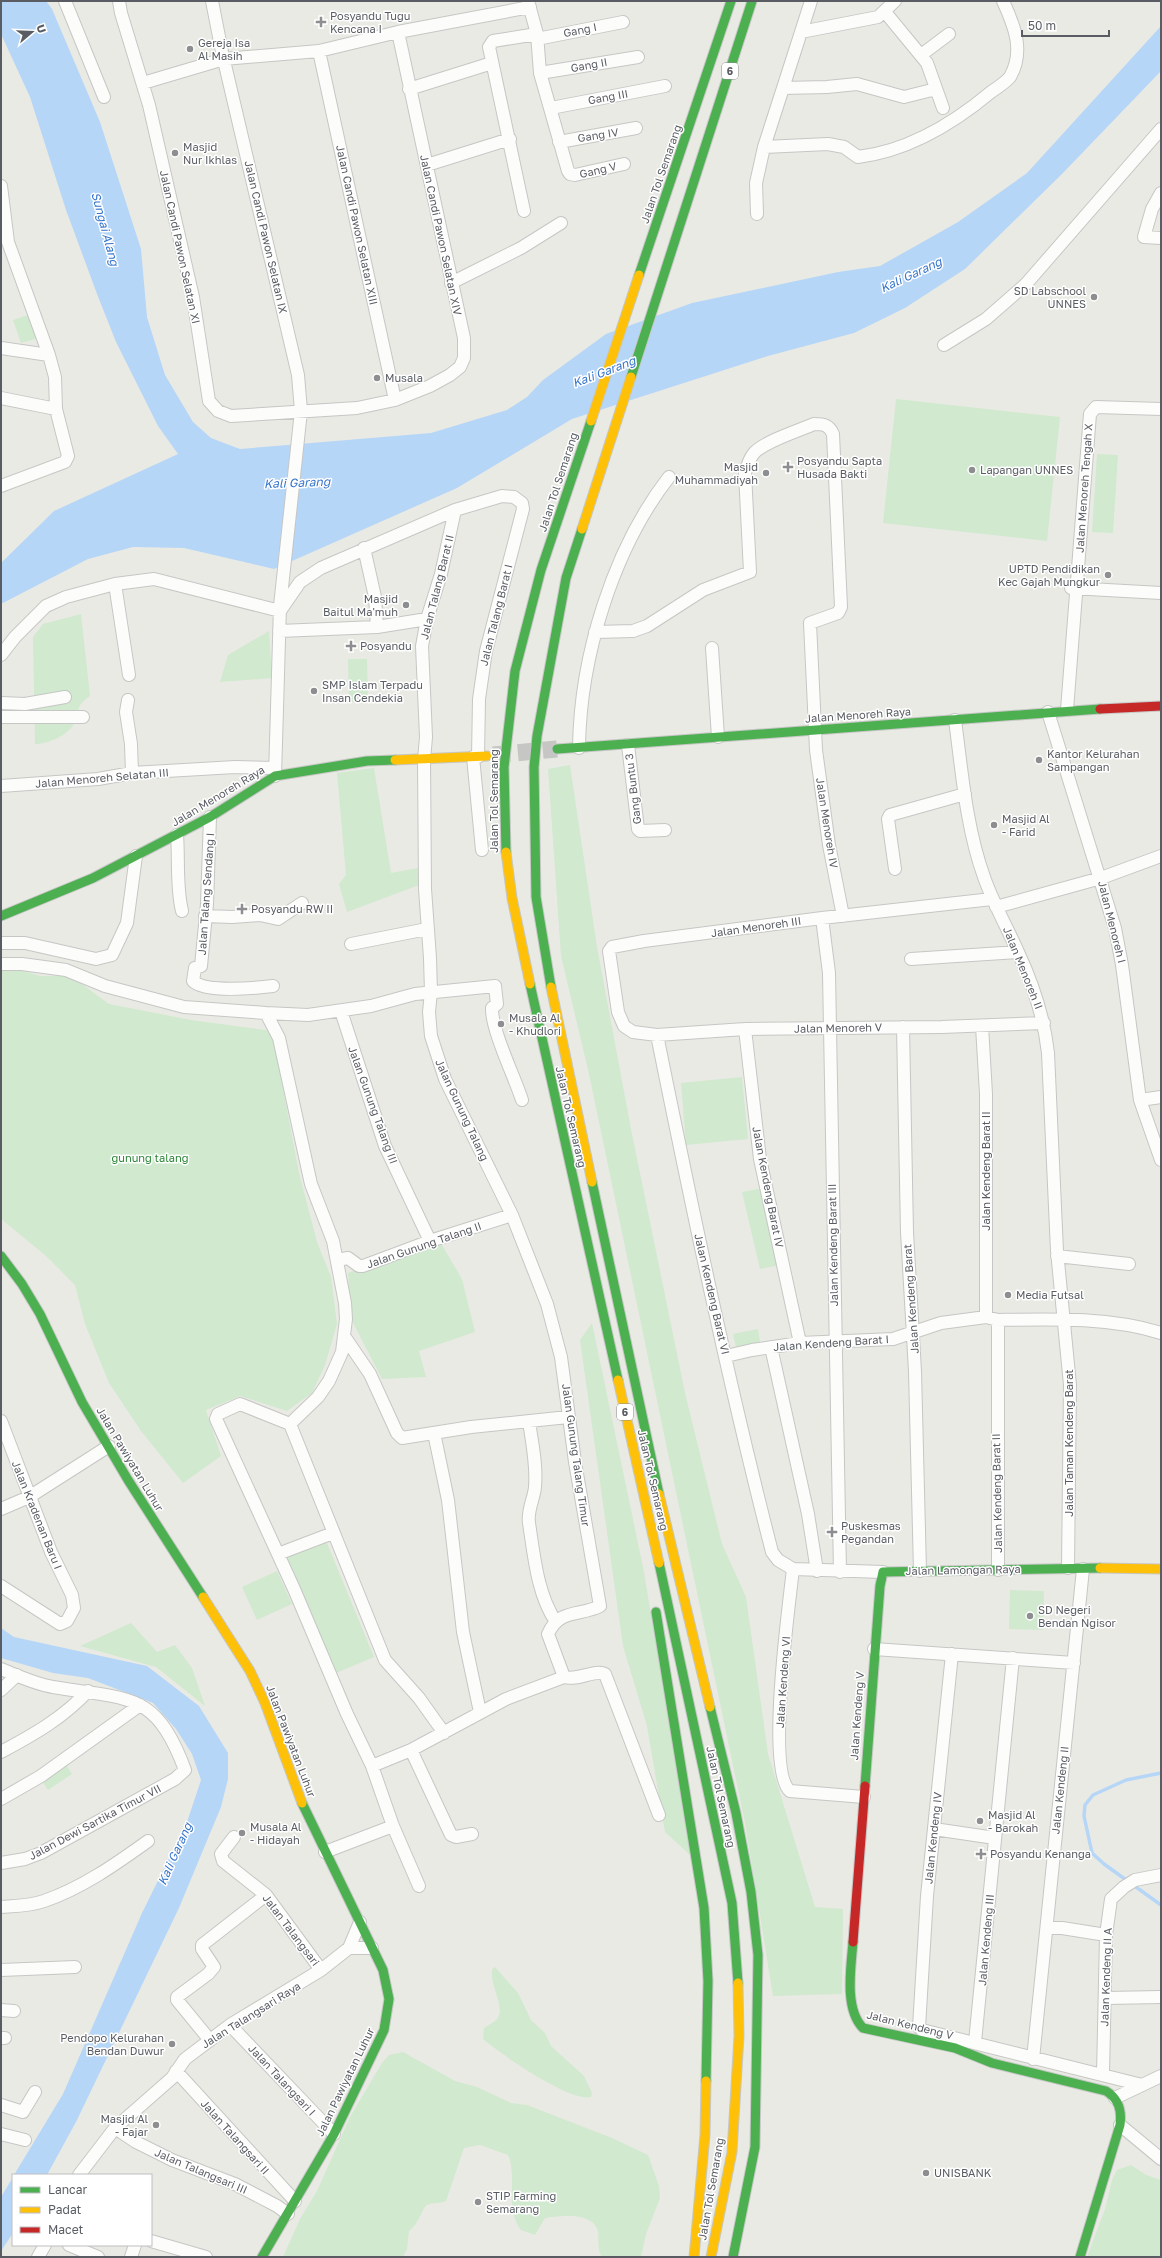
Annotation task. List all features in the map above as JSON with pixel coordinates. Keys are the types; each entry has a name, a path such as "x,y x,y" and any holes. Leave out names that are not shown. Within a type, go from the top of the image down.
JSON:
{"main road":[{"name":"Jalan Tol Semarang","path":"712,2257 732,2152 739,2036 738,1963 732,1903 634,1448 555,1104 512,898 504,841 504,767 508,717 515,671 541,570 731,1"},
{"name":"Jalan Tol Semarang","path":"733,2257 755,2147 758,1955 751,1892 736,1813 670,1543 556,1018 536,897 534,767 537,736 566,578 752,1"},
{"name":"Jalan Menoreh Raya","path":"557,749 955,720 1067,710 1161,706"},
{"name":"Jalan Menoreh Raya","path":"1,916 93,878 177,835 210,817 275,772 366,761 424,760 480,756"},
{"name":"Jalan Pawiyatan Luhur","path":"1,1256 22,1284 40,1314 82,1402 150,1514 250,1671 265,1703 296,1789 383,1970 388,1990 384,2030 334,2134 262,2257"},
{"path":"634,1448 650,1566"},
{"name":"Jalan Lamongan Raya","path":"883,1572 1068,1568 1161,1569"},
{"name":"Jalan Kendeng V","path":"883,1572 874,1649 849,1988 859,2024 863,2028 955,2048 992,2063 1106,2091 1115,2098"},
{"path":"655,1603 704,1908 708,1981 705,2135 694,2257"},
{"path":"1080,2257 1122,2115 1115,2098"}],"street":[{"path":"65,1 104,97"},
{"name":"Jalan Candi Pawon Selatan XI","path":"120,1 121,13 143,83 193,297 209,400 218,411 231,416 242,417 358,408 396,400"},
{"name":"Jalan Candi Pawon Selatan IX","path":"212,1 224,59 298,375 301,413 280,611 275,772"},
{"path":"757,214 756,183 764,147 811,1"},
{"path":"801,32 878,17 895,1"},
{"path":"764,147 828,144 844,147 858,157 871,155 919,139 972,108 1009,77 1016,58 1018,42 1013,23 1003,1"},
{"path":"143,83 224,59 319,50 529,4 537,37 540,73 551,108 559,142"},
{"path":"885,12 921,55 932,75 943,108"},
{"name":"Gang I","path":"492,63 489,47 491,42 537,37 623,22"},
{"name":"Jalan Candi Pawon Selatan XIV","path":"396,400 430,386 450,375 460,366 464,358 464,338 409,89 398,32"},
{"path":"921,55 949,34"},
{"name":"Jalan Candi Pawon Selatan XIII","path":"319,50 396,400"},
{"name":"Gang II","path":"540,73 638,57"},
{"path":"409,89 492,63 510,139 524,211"},
{"path":"783,88 827,87 857,84 904,97 936,89"},
{"name":"Gang III","path":"551,108 665,86"},
{"name":"Gang IV","path":"559,142 636,128"},
{"path":"944,345 986,319 1026,284 1161,128"},
{"path":"426,165 510,139"},
{"name":"Gang V","path":"559,142 568,171 571,175 624,164"},
{"path":"1,186 8,242 49,355 55,377 56,409 64,436 67,459 1,486"},
{"path":"1161,193 1152,209 1144,236 1161,238"},
{"path":"451,283 521,248 561,223"},
{"path":"1,348 49,355"},
{"path":"1,398 56,409"},
{"name":"Jalan Menoreh Tengah X","path":"1067,710 1074,588 1090,414 1096,407 1161,409"},
{"name":"Jalan Menoreh IV","path":"596,632 633,631 647,626 703,590 750,572 745,473 748,461 755,452 764,446 814,424 823,424 830,427 833,434 840,607 838,614 810,623 815,730 825,822 843,916"},
{"path":"579,748 585,677 596,632 626,548 652,499 669,477"},
{"name":"Jalan Talang Barat I","path":"455,510 502,496 519,500 523,509 486,651 479,699 482,850"},
{"path":"1,655 15,637 46,606 66,597 115,584 154,579 280,611 294,588 307,575 364,548 455,510"},
{"name":"Jalan Talang Barat II","path":"424,760 426,737 422,646 427,620 441,574 455,510"},
{"path":"364,548 375,598 377,627"},
{"path":"115,584 130,675"},
{"path":"1074,588 1161,594"},
{"path":"280,631 377,627 427,620"},
{"path":"712,648 718,737"},
{"path":"1,704 25,704 65,697"},
{"path":"128,700 126,712 131,744 132,773"},
{"name":"Jalan Menoreh I","path":"1048,712 1101,878 1115,928 1122,965 1140,1100 1161,1160"},
{"path":"1,718 83,717"},
{"name":"Jalan Menoreh II","path":"955,720 973,839 994,903 1018,952 1044,1024 1048,1053 1057,1256 1064,1319"},
{"name":"Gang Buntu 3","path":"628,745 638,829 640,831 665,830"},
{"name":"Jalan Gunung Talang","path":"424,760 425,889 431,992 431,1036 436,1054 460,1112 512,1215 547,1304"},
{"name":"Jalan Menoreh Selatan III","path":"1,786 98,779 132,773 235,767 275,772"},
{"path":"895,869 888,820 890,815 966,794"},
{"name":"Jalan Talang Sendang I","path":"210,817 201,966 194,970 194,982 203,986 233,989 273,986"},
{"path":"177,835 178,892 182,911"},
{"path":"1,943 25,943 96,959 112,955 127,923 136,856"},
{"name":"Jalan Menoreh III","path":"633,1032 624,1026 618,1012 609,952 610,948 644,941 822,918 994,903 1101,878 1161,856"},
{"path":"205,916 232,917 260,915 278,919 302,903"},
{"name":"Jalan Kendeng Barat III","path":"822,918 829,973 840,1572"},
{"path":"351,944 427,929"},
{"path":"911,959 1018,952"},
{"path":"1,964 22,964 66,970 104,986 184,1007 308,1015 341,1011 416,994 495,986 497,1004 492,1008 492,1012 495,1026 522,1100"},
{"name":"Jalan Gunung Talang III","path":"341,1011 385,1146 430,1241"},
{"path":"266,1013 280,1038 311,1184 337,1260 346,1303 342,1352 329,1381 318,1397 290,1424"},
{"name":"Jalan Menoreh V","path":"633,1032 657,1035 745,1029 1044,1024"},
{"name":"Jalan Kendeng Barat","path":"903,1026 907,1232 912,1333 916,1371 920,1571"},
{"name":"Jalan Kendeng Barat II","path":"982,1026 986,1094 986,1317"},
{"name":"Jalan Kendeng Barat IV","path":"745,1029 760,1159 800,1343"},
{"name":"Jalan Kendeng Barat VI","path":"657,1035 703,1260 726,1356 749,1465 772,1552"},
{"path":"1140,1100 1161,1097"},
{"name":"Jalan Gunung Talang II","path":"337,1260 348,1258 359,1266 363,1266 430,1241 512,1215"},
{"path":"1057,1256 1129,1264"},
{"name":"Jalan Gunung Talang Timur","path":"547,1304 561,1357 566,1388 568,1417 600,1607 574,1612 556,1622"},
{"path":"986,1317 998,1320 1064,1319 1139,1326 1161,1333"},
{"name":"Jalan Kendeng Barat I","path":"726,1356 800,1343 893,1339 941,1323 986,1317"},
{"name":"Jalan Taman Kendeng Barat","path":"1064,1319 1070,1385 1068,1568"},
{"name":"Jalan Kendeng Barat II","path":"998,1320 998,1570"},
{"path":"344,1336 370,1374 397,1433 402,1438 568,1417"},
{"path":"771,1347 808,1514 818,1572"},
{"path":"418,1886 393,1826 372,1766 216,1419 218,1414 240,1404 290,1424 385,1660 420,1698 444,1733"},
{"name":"Jalan Kradenan Baru I","path":"1,1421 51,1552 72,1595 74,1608 64,1624 60,1624 1,1586"},
{"path":"529,1421 536,1472 534,1497 528,1515 529,1523 543,1593 548,1611 556,1622 548,1634 564,1677"},
{"path":"434,1433 448,1500 463,1632 480,1712"},
{"path":"1,1509 29,1497 109,1446"},
{"path":"278,1554 333,1533"},
{"name":"Jalan Lamongan Raya","path":"772,1552 778,1560 793,1569 818,1572 883,1572"},
{"name":"Jalan Kendeng VI","path":"793,1569 780,1706 779,1736 783,1781 790,1791 864,1797"},
{"name":"Jalan Kendeng II","path":"1033,2059 1048,1928 1055,1839 1083,1569"},
{"path":"874,1649 1074,1663"},
{"name":"Jalan Kendeng IV","path":"952,1654 934,1829 918,2023 922,2030 975,2042"},
{"name":"Jalan Kendeng III","path":"975,2042 1013,1658"},
{"path":"1,1669 51,1687 88,1691 128,1700 140,1705"},
{"path":"372,1766 411,1750 480,1712 564,1677 574,1679 597,1673 605,1674 659,1815"},
{"path":"1,1690 17,1675"},
{"path":"1,1752 54,1721 72,1708 88,1691"},
{"path":"1,1799 41,1776 140,1705"},
{"name":"Jalan Dewi Sartika Timur VII","path":"1,1863 25,1859 41,1853 175,1779 185,1770 163,1725 149,1710 140,1705"},
{"path":"411,1750 452,1834 456,1837 472,1834"},
{"path":"325,1852 393,1826"},
{"path":"934,1829 996,1838"},
{"name":"Jalan Talangsari","path":"234,1837 221,1854 223,1861 266,1895 321,1970"},
{"path":"1,1908 30,1904 56,1896 116,1864 148,1841"},
{"name":"Jalan Kendeng II A","path":"1103,2074 1106,1998 1106,1935 1111,1899 1124,1887 1135,1880 1161,1875"},
{"path":"208,2040 177,2000 178,1997 208,1974 214,1966 202,1949 202,1946 266,1895"},
{"name":"Jalan Talangsari Raya","path":"80,2174 115,2128 160,2089 174,2075 185,2059 208,2040 230,2025 321,1970 349,1948 360,1922"},
{"path":"1048,1928 1062,1928 1106,1935"},
{"path":"349,1948 372,1948"},
{"path":"1,1970 75,1967"},
{"path":"1106,1998 1161,1997"},
{"path":"1,2010 14,2011"},
{"name":"Jalan Talangsari I","path":"230,2025 334,2134"},
{"path":"975,2042 1033,2059 1103,2074 1142,2085"},
{"name":"Jalan Talangsari II","path":"174,2075 292,2207"},
{"path":"1115,2098 1161,2076"},
{"path":"1,2105 23,2112 36,2092"},
{"path":"1120,2124 1161,2159"},
{"name":"Jalan Talangsari III","path":"115,2128 136,2142 172,2160 236,2184 277,2206 292,2207"},
{"path":"1,2134 25,2140"},
{"path":"152,2241 206,2257"},
{"path":"38,2257 44,2246"},
{"path":"71,2246 98,2257"},
{"path":"131,2257 135,2246"}],"green space":[{"path":"31,314 39,338 21,343 13,320"},
{"name":"Lapangan UNNES","path":"896,399 1060,417 1047,541 883,523"},
{"path":"1097,454 1118,455 1113,533 1092,532"},
{"path":"81,614 90,696 80,706 73,725 66,733 51,741 35,744 33,637 43,624"},
{"path":"269,631 272,678 220,682 228,655"},
{"path":"348,659 367,659 368,701 349,702"},
{"path":"570,765 597,947 631,1129 685,1393 722,1544 746,1597 768,1754 815,1907 843,1909 842,1994 773,1996 745,1823 589,1074 561,956 548,769"},
{"path":"374,768 391,873 418,868 419,885 347,912 339,884 346,875 337,773"},
{"name":"gunung talang","path":"1,965 41,976 71,976 109,1004 191,1020 272,1031 299,1173 317,1242 331,1277 337,1324 325,1365 312,1393 287,1411 240,1396 206,1410 221,1456 183,1483 141,1431 109,1383 85,1324 75,1285 45,1255 1,1219"},
{"path":"742,1077 748,1139 686,1145 681,1083"},
{"path":"763,1188 781,1265 760,1269 742,1192"},
{"path":"439,1240 462,1279 475,1332 419,1351 426,1377 382,1379 351,1319 348,1273"},
{"path":"592,1323 644,1572 690,1855 665,1832 647,1726 623,1646 580,1340"},
{"path":"758,1329 760,1342 736,1347 733,1334"},
{"path":"322,1531 374,1657 336,1673 282,1546"},
{"path":"277,1571 292,1604 257,1620 242,1587"},
{"path":"1010,1590 1044,1591 1043,1630 1009,1629"},
{"path":"131,1623 157,1652 175,1645 192,1668 205,1706 156,1667 80,1646"},
{"path":"65,1763 72,1774 48,1790 41,1779"},
{"path":"495,1967 518,1993 531,2020 545,2033 551,2046 584,2076 592,2093 591,2097 581,2097 552,2085 504,2055 483,2039 484,2028 497,2019 500,2008 492,1980 493,1968"},
{"path":"403,2052 455,2081 477,2087 511,2103 527,2105 612,2138 648,2155 659,2186 660,2198 646,2234 641,2257 602,2257 599,2248 598,2232 595,2225 590,2221 575,2216 545,2218 535,2235 521,2230 513,2212 512,2174 508,2155 480,2145 464,2148 446,2201 429,2204 425,2207 416,2224 409,2231 407,2249 403,2257 283,2257 300,2219 317,2191 350,2117 382,2063 389,2055"},
{"path":"1131,2165 1146,2175 1161,2180 1161,2257 1087,2257 1105,2209 1112,2180 1117,2170"}],"water":[{"path":"1,1 46,1 52,9 100,122 141,249 147,317 165,375 193,422 211,438 240,449 431,433 507,410 527,397 543,380 606,334 692,303 838,272 880,266 958,222 1027,173 1161,26 1161,71 1062,174 965,269 905,308 854,333 768,356 572,419 457,488 274,569 184,548 133,547 88,559 1,604 1,563 54,511 178,454 158,426 116,342 97,294 66,210 30,97 1,34"},
{"name":"Kali Garang","path":"1,1628 14,1637 147,1666 199,1706 228,1753 228,1779 221,1807 179,1908 77,2120 48,2174 15,2174 63,2094 142,1913 187,1822 201,1780 192,1754 176,1729 153,1703 88,1678 53,1673 1,1658"},
{"path":"12,2179 12,2234 1,2251 1,2197"}],"waterway":[{"path":"1161,1773 1126,1780 1093,1795 1085,1805 1084,1816 1092,1853 1104,1864 1161,1905"}],"tunnel":[{"path":"493,755 557,749"}],"traffic: fast":[{"path":"639,275 731,1"},
{"path":"631,377 752,1"},
{"path":"506,852 504,767 515,671 541,570 591,421"},
{"path":"551,987 536,897 534,767 537,736 566,578 582,529"},
{"path":"557,749 1100,709"},
{"path":"1,916 93,878 210,817 275,776 367,761 395,760"},
{"path":"530,984 618,1380"},
{"path":"592,1182 659,1494"},
{"path":"1,1256 22,1284 40,1314 82,1402 128,1480 203,1597"},
{"path":"659,1563 732,1903 738,1983"},
{"path":"865,1786 880,1586 883,1572 1100,1568"},
{"path":"656,1612 704,1908 708,1981 706,2081"},
{"path":"710,1707 736,1813 751,1892 758,1955 755,2147 733,2257"},
{"path":"262,2257 334,2134 384,2030 389,1999 383,1970 302,1803"},
{"path":"853,1942 850,1975 851,1999 857,2020 863,2028 955,2048 992,2063 1106,2091 1117,2101 1120,2110 1120,2125 1080,2257"}],"traffic: slow":[{"path":"591,421 639,275"},
{"path":"582,529 631,377"},
{"path":"395,760 487,756"},
{"path":"506,852 512,898 530,984"},
{"path":"551,987 592,1182"},
{"path":"618,1380 659,1563"},
{"path":"659,1494 710,1707"},
{"path":"1100,1568 1161,1569"},
{"path":"203,1597 250,1671 265,1703 302,1803"},
{"path":"711,2257 732,2152 739,2036 738,1983"},
{"path":"694,2257 705,2135 706,2081"}],"traffic: jam":[{"path":"1100,709 1161,706"},
{"path":"853,1942 865,1786"}],"place":[{"name":"Posyandu Tugu Kencana I","path":"321,22"},
{"name":"Gereja Isa Al Masih","path":"190,49"},
{"name":"Masjid Nur Ikhlas","path":"175,153"},
{"name":"SD Labschool UNNES","path":"1094,297"},
{"name":"Musala","path":"377,378"},
{"name":"Posyandu Sapta Husada Bakti","path":"788,467"},
{"name":"Lapangan UNNES","path":"972,470"},
{"name":"Masjid Muhammadiyah","path":"766,473"},
{"name":"UPTD Pendidikan Kec Gajah Mungkur","path":"1108,575"},
{"name":"Masjid Baitul Ma'muh","path":"406,605"},
{"name":"Posyandu","path":"351,646"},
{"name":"SMP Islam Terpadu Insan Cendekia","path":"314,691"},
{"name":"Kantor Kelurahan Sampangan","path":"1039,760"},
{"name":"Masjid Al - Farid","path":"994,825"},
{"name":"Posyandu RW II","path":"242,909"},
{"name":"Musala Al - Khudlori","path":"501,1024"},
{"name":"Media Futsal","path":"1008,1295"},
{"name":"Puskesmas Pegandan","path":"832,1532"},
{"name":"SD Negeri Bendan Ngisor","path":"1030,1616"},
{"name":"Masjid Al - Barokah","path":"980,1821"},
{"name":"Musala Al - Hidayah","path":"242,1833"},
{"name":"Posyandu Kenanga","path":"981,1854"},
{"name":"Pendopo Kelurahan Bendan Duwur","path":"172,2044"},
{"name":"Masjid Al - Fajar","path":"156,2125"},
{"name":"UNISBANK","path":"926,2173"},
{"name":"STIP Farming Semarang","path":"478,2202"}],"water label":[{"name":"Sungai Alang","path":"105,229"}]}
